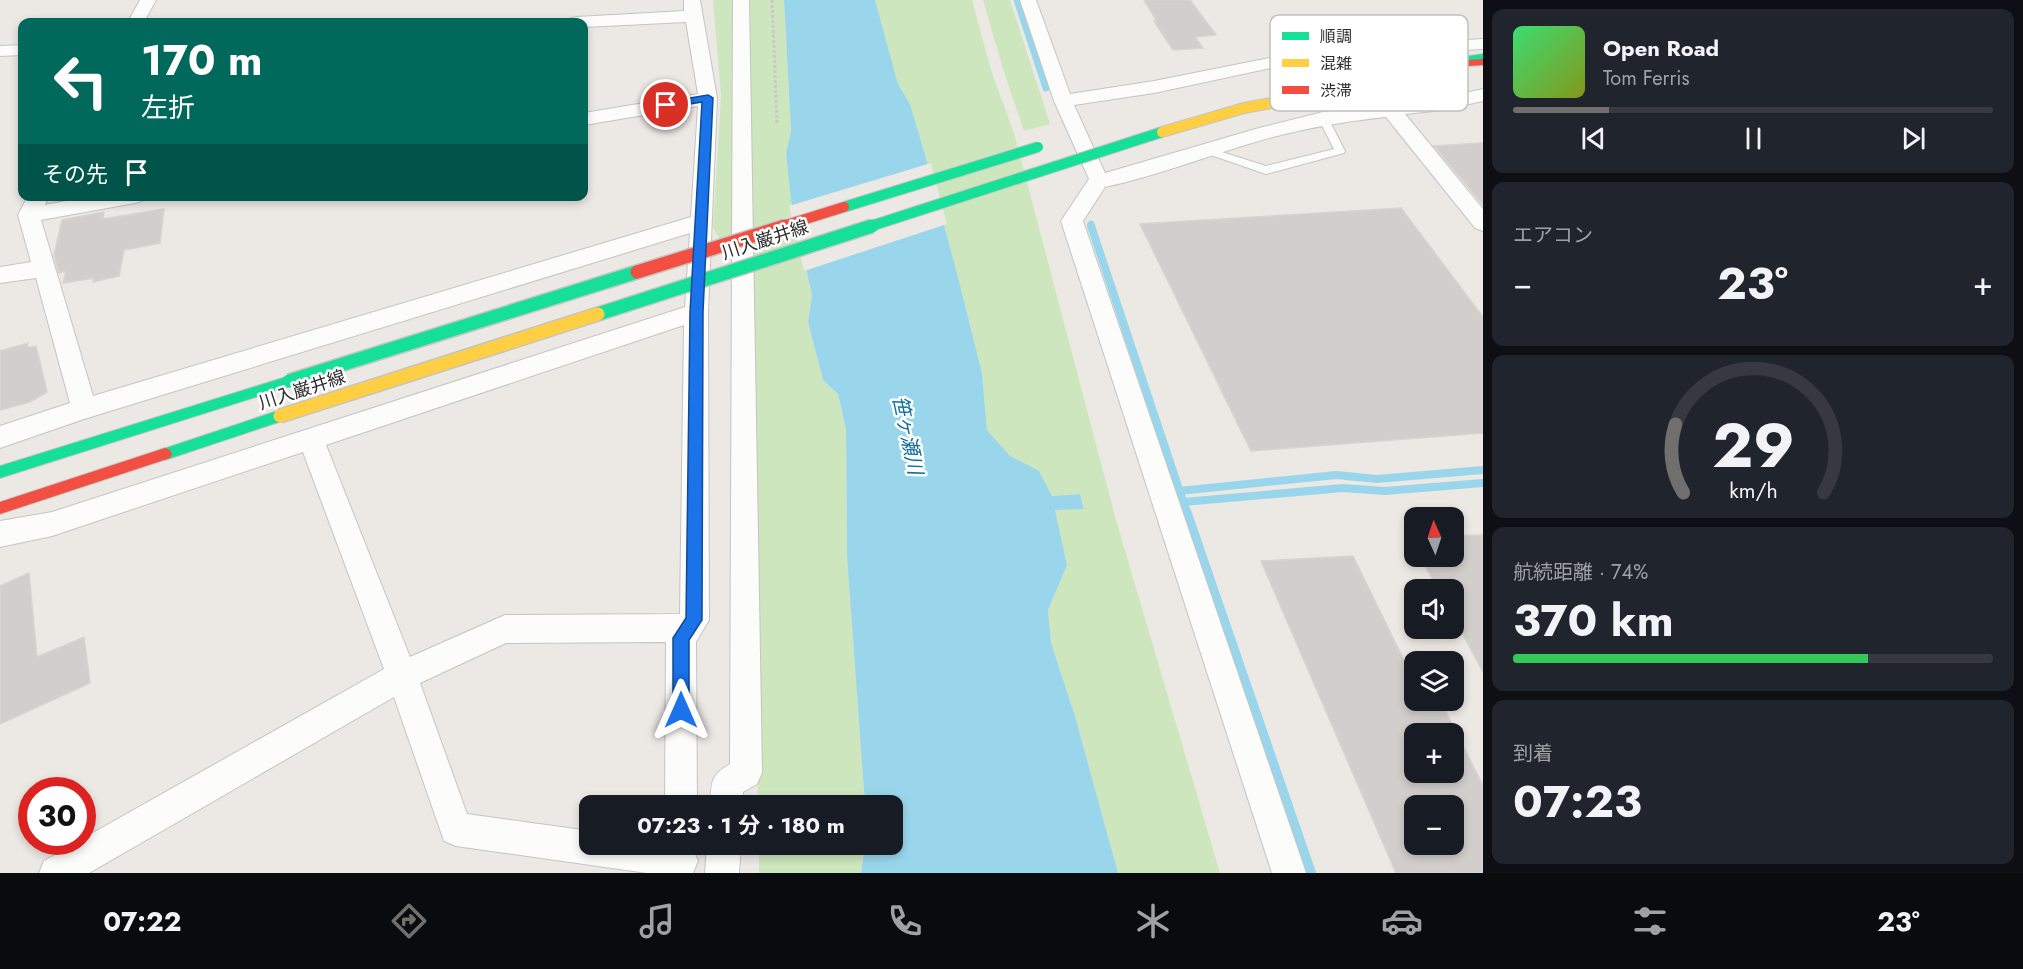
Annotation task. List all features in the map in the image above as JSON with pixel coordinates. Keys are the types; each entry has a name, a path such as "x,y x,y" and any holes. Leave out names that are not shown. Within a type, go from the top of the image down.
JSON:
{"main road":[{"path":"1468,61 1483,60"},
{"name":"川入巌井線","path":"0,508 1184,125 1244,108 1270,104"},
{"name":"川入巌井線","path":"0,472 1096,129"}],"street":[{"path":"138,18 148,0"},
{"path":"727,795 728,783 746,773 741,0"},
{"path":"1028,0 1063,101 1098,181"},
{"path":"588,20 694,6 708,98 696,312 694,620 681,638 681,795"},
{"path":"1468,45 1483,44"},
{"path":"0,51 18,50"},
{"path":"1063,101 1154,87 1270,63"},
{"path":"1468,98 1483,95"},
{"path":"588,118 708,98"},
{"path":"1289,873 1072,221 1098,181 1127,175 1266,132 1323,118 1392,111 1483,223"},
{"path":"84,201 34,206 43,268 84,409"},
{"path":"0,437 84,409 700,222"},
{"path":"0,275 43,268"},
{"path":"0,534 51,524 696,312"},
{"path":"310,439 402,676 456,829 681,859"},
{"path":"56,873 402,676 505,629 688,628"},
{"path":"722,873 723,855"}],"lane":[{"path":"1206,150 1266,170 1340,151 1323,118"}],"path":[{"path":"772,0 777,125"}],"green space":[{"path":"713,0 784,0 791,131 786,153 791,201 812,295 808,322 823,380 838,394 846,429 847,557 864,795 758,795 752,292 713,228 721,96"},
{"path":"875,0 972,0 991,70 1014,133 1116,520 1220,873 1118,873 1075,716 1051,643 1048,610 1067,565 1055,510 1084,508 1080,494 1052,496 1039,472 1010,456 987,430 982,373 958,277 910,104 898,84"},
{"path":"983,0 1010,0 1050,124 1024,131"},
{"path":"759,855 864,855 861,873 759,873"}],"water":[{"name":"笹ヶ瀬川","path":"784,0 875,0 898,84 910,104 958,277 982,373 987,430 1010,456 1039,471 1052,496 1080,494 1084,509 1055,510 1067,565 1048,610 1051,643 1075,716 1118,873 861,873 864,855 903,855 903,795 864,795 847,557 846,429 838,394 823,380 808,322 812,295 791,201 786,153 791,131"}],"pier":[{"path":"931,163 947,224 804,271 789,206"}],"building":[{"path":"1144,0 1190,0 1216,35 1195,37 1203,48 1173,50 1154,21 1157,21"},
{"path":"1483,143 1483,205 1434,146"},
{"path":"1401,208 1483,317 1483,433 1251,451 1140,224"},
{"path":"164,209 160,243 124,250 119,276 93,282 94,278 63,283 66,271 59,273 54,255 62,220 104,212 103,219"},
{"path":"28,343 27,348 36,346 47,392 30,402 0,410 0,351"},
{"path":"1483,535 1483,672 1464,637 1464,579 1432,579 1426,567 1464,567 1464,536"},
{"path":"1353,556 1404,661 1404,711 1446,711 1452,723 1404,723 1404,783 1464,783 1464,748 1483,786 1483,873 1396,873 1261,561"},
{"path":"29,573 37,657 84,637 90,683 0,724 0,586"}],"waterway":[{"path":"1017,0 1046,88"},
{"path":"1091,226 1180,491"},
{"path":"1180,491 1336,475 1377,479 1483,470"},
{"path":"1183,502 1343,488 1385,491 1483,483"},
{"path":"1180,491 1183,502"},
{"path":"1183,502 1187,513"},
{"path":"1186,511 1311,873"}],"traffic: fast":[{"path":"1468,59 1483,57"},
{"path":"598,314 1162,132"},
{"path":"844,207 1038,147"},
{"path":"289,381 637,272"},
{"path":"0,472 289,381"},
{"path":"165,454 280,416"}],"traffic: jam":[{"path":"1468,63 1483,62"},
{"path":"637,272 844,207"},
{"path":"0,508 165,454"}],"traffic: slow":[{"path":"1162,132 1244,108 1270,103"},
{"path":"280,416 598,314"}],"route":[{"path":"666,105 708,98 696,312 694,620 681,638 681,710"}]}
